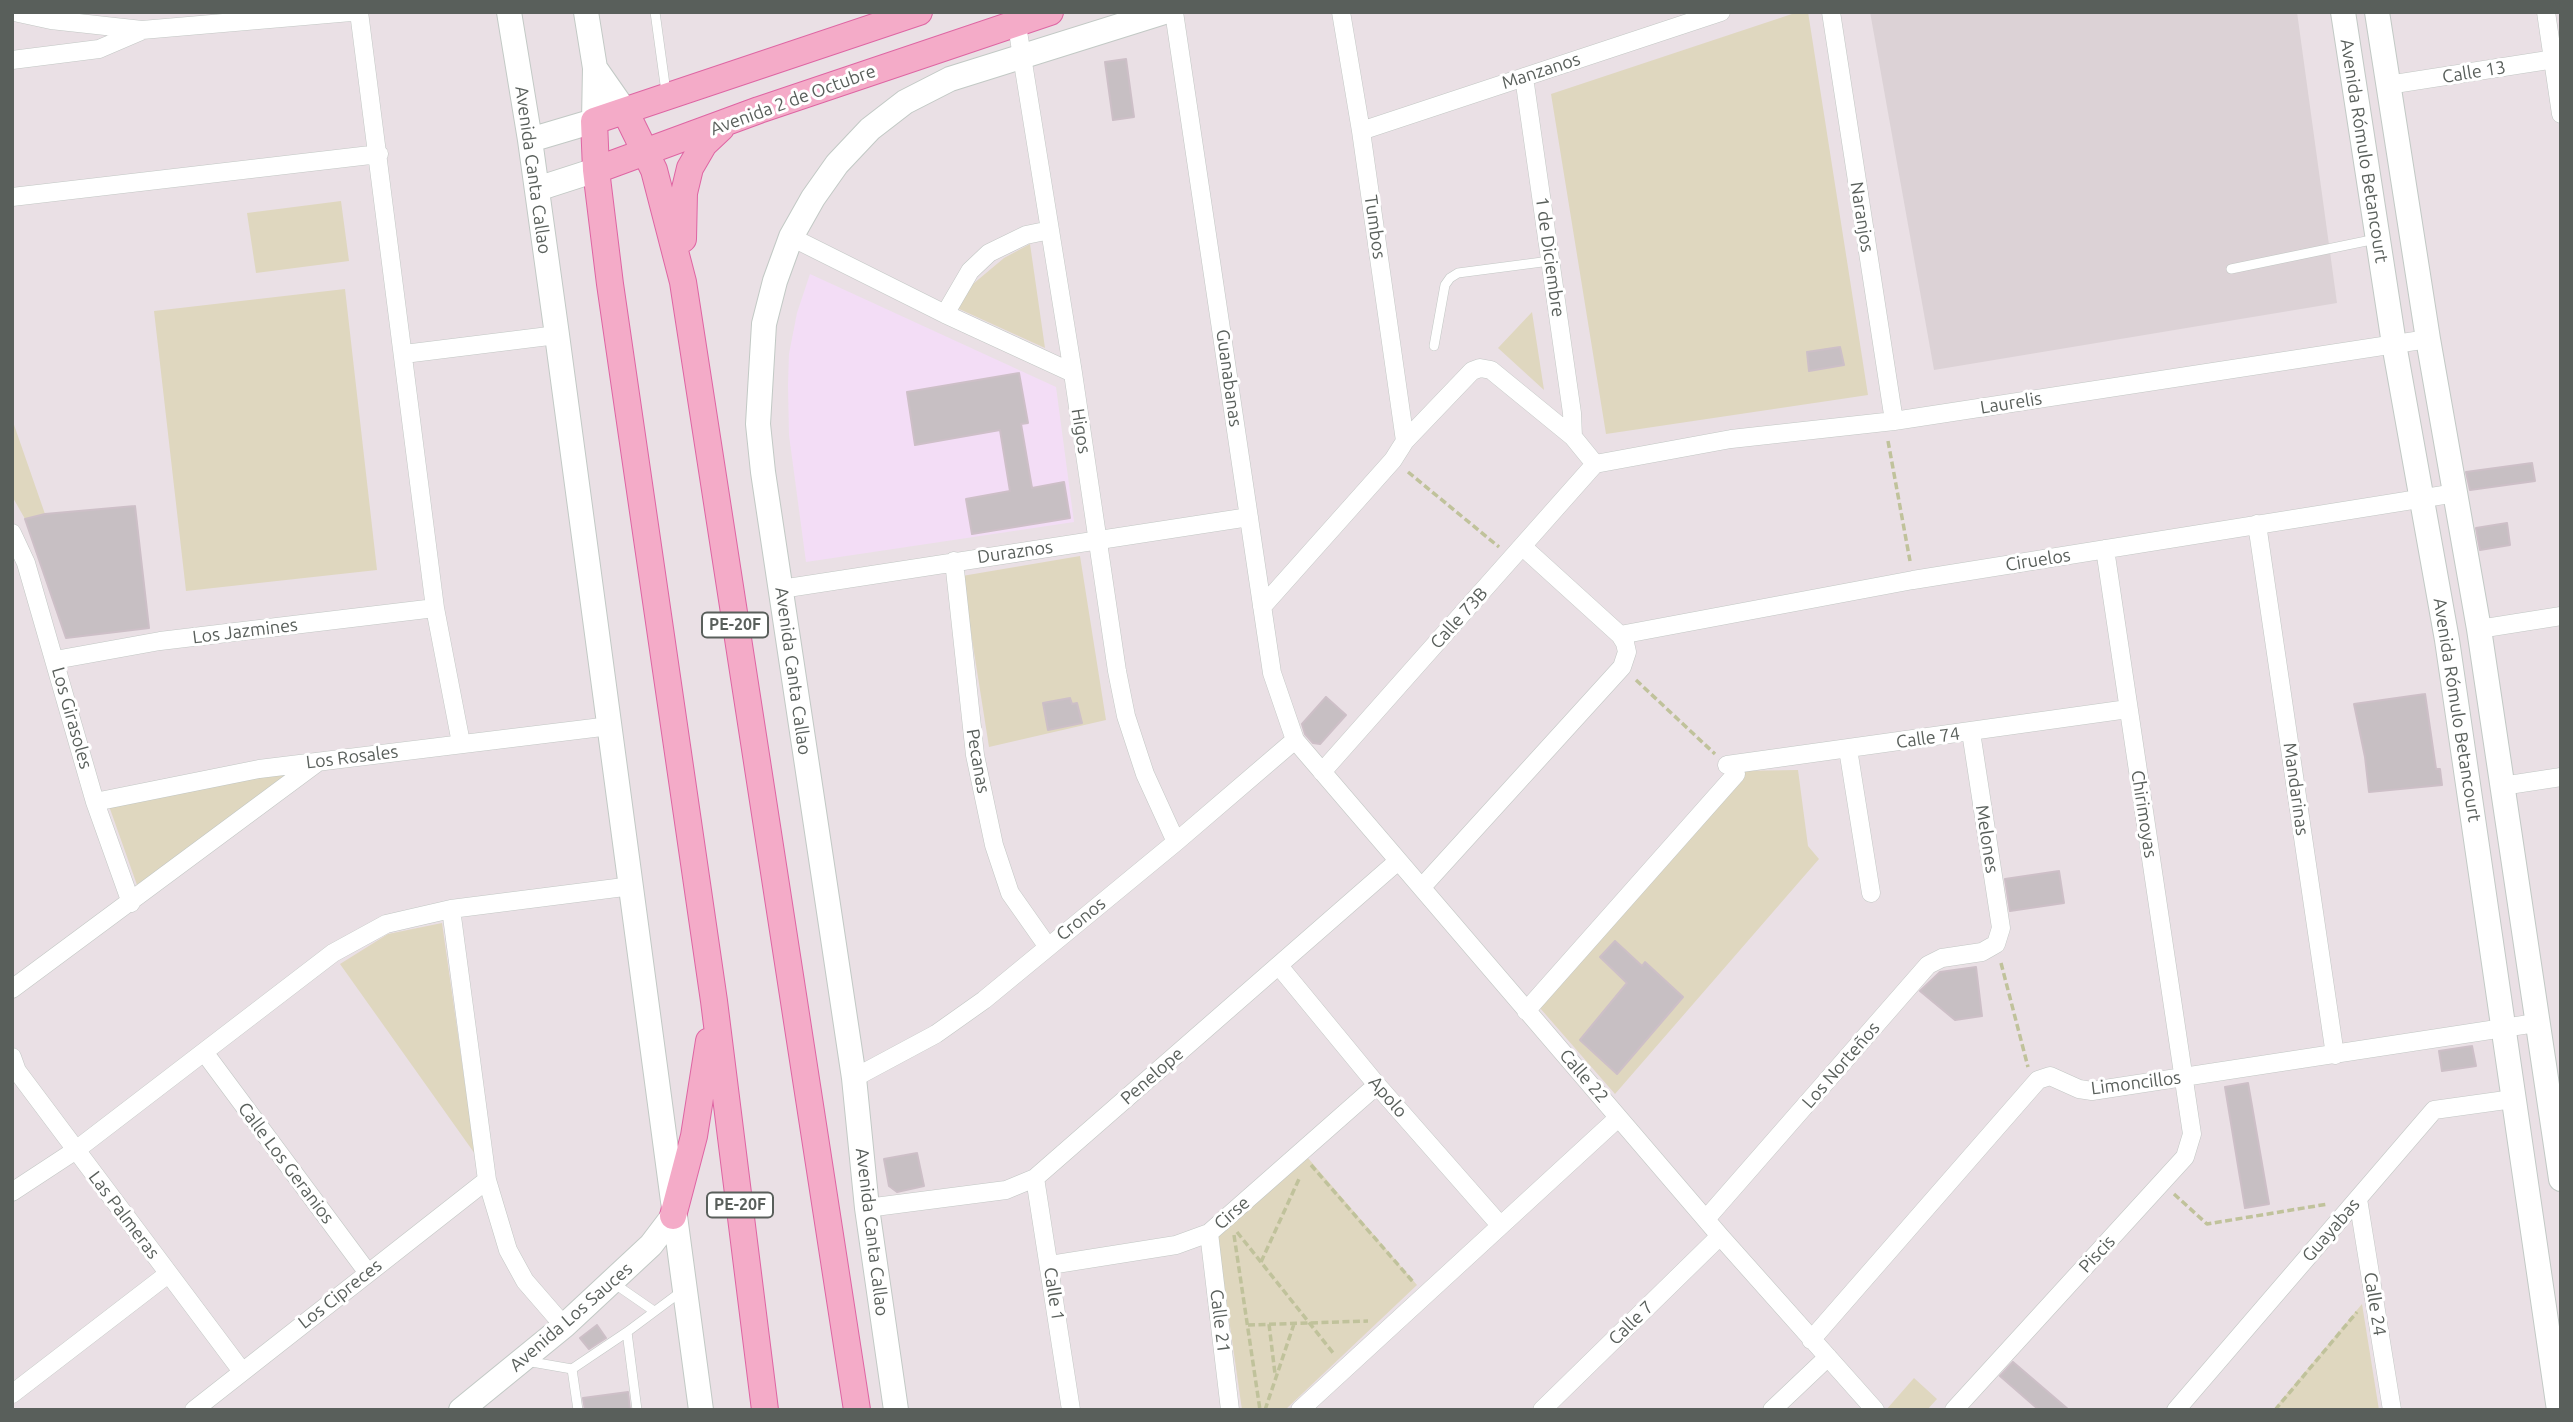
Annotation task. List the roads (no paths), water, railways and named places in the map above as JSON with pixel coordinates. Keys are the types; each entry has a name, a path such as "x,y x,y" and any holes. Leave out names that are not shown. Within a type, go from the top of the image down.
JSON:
{"main road":[{"path":"594,121 919,12"},
{"name":"Avenida 2 de Octubre","path":"596,170 1015,18 1051,12"},
{"name":"PE-20F","path":"625,111 647,153 660,189 682,282 856,1410"},
{"name":"PE-20F","path":"594,121 596,170 612,298 714,1001 765,1410"},
{"path":"682,282 684,193 690,169 704,144 724,125"},
{"path":"673,1216 694,1136 706,1070 714,1001"}],"street":[{"path":"14,12 51,20 142,30 351,12"},
{"path":"359,12 435,608 461,743"},
{"name":"Avenida Canta Callao","path":"509,12 537,189 701,1410"},
{"name":"PE-20F","path":"586,12 595,68 594,121"},
{"path":"1022,55 1164,12"},
{"name":"Guanabanas","path":"1174,12 1272,673 1295,740"},
{"name":"Tumbos","path":"1341,12 1361,131 1405,442"},
{"name":"Manzanos","path":"1361,131 1721,12"},
{"name":"Naranjos","path":"1831,12 1889,422"},
{"name":"Avenida Rómulo Betancourt","path":"2343,12 2394,344 2423,498 2467,774 2559,1410"},
{"name":"Avenida Rómulo Betancourt","path":"2377,12 2428,339 2479,629 2536,1023 2558,1137 2561,1180"},
{"path":"2546,12 2556,59 2561,114"},
{"name":"Higos","path":"1015,18 1073,373 1117,671 1126,716 1145,774 1176,842"},
{"path":"12,60 99,48 142,30"},
{"name":"Avenida Canta Callao","path":"896,1410 867,1208 854,1078 763,472 758,424 764,324 775,281 791,237 813,198 837,164 870,129 905,102 950,79 1022,55"},
{"name":"Calle 13","path":"2388,85 2556,59"},
{"name":"PE-20F","path":"595,68 625,111"},
{"name":"1 de Diciembre","path":"1524,77 1572,413 1573,437"},
{"path":"530,140 594,121"},
{"path":"12,197 379,154"},
{"name":"Avenida 2 de Octubre","path":"537,189 596,170"},
{"path":"945,314 970,271 989,253 1026,235 1050,230"},
{"path":"791,237 945,314 1073,373"},
{"path":"404,354 557,335"},
{"name":"Laurelis","path":"1595,464 1731,439 1889,422 2428,339"},
{"path":"1262,607 1405,442 1472,371 1480,368 1491,370 1573,437 1595,464"},
{"name":"Calle 73B","path":"1322,772 1595,464"},
{"name":"Ciruelos","path":"1620,635 1913,580 2456,493"},
{"name":"Duraznos","path":"781,589 1249,517"},
{"name":"Mandarinas","path":"2257,524 2335,1055"},
{"name":"Los Girasoles","path":"12,533 26,564 95,802 131,902"},
{"name":"Chirimoyas","path":"2105,550 2184,1078"},
{"path":"1422,887 1622,667 1627,652 1620,635 1518,553"},
{"name":"Pecanas","path":"954,561 975,755 994,845 1010,893 1048,947"},
{"name":"Los Jazmines","path":"55,660 160,642 435,608"},
{"path":"2479,629 2561,616"},
{"name":"Calle 74","path":"1526,1011 1732,769 1848,749 2128,709"},
{"name":"Los Rosales","path":"95,802 259,769 610,726"},
{"name":"Melones","path":"1971,733 2001,928 1996,944"},
{"name":"Cronos","path":"854,1078 936,1034 984,1000 1295,740"},
{"name":"Calle 22","path":"1295,740 1720,1236 1875,1410"},
{"path":"1848,749 1871,893"},
{"path":"12,989 318,762"},
{"path":"2502,786 2561,777"},
{"name":"Penelope","path":"867,1208 1006,1191 1035,1178 1398,861"},
{"path":"12,1192 76,1150 333,953 386,924 451,909 632,886"},
{"path":"451,909 487,1180 508,1250 525,1281 564,1326"},
{"name":"Los Norteños","path":"1706,1219 1928,965 1942,958 1982,952 1996,944"},
{"name":"Apolo","path":"1279,966 1377,1085 1500,1225"},
{"name":"Limoncillos","path":"1811,1340 2038,1080 2050,1076 2079,1089 2092,1091 2536,1023"},
{"name":"Calle Los Geranios","path":"204,1052 368,1273"},
{"name":"Las Palmeras","path":"12,1057 18,1071 241,1370"},
{"name":"Piscis","path":"1954,1410 2185,1157 2192,1134 2184,1078"},
{"name":"Cirse","path":"1050,1265 1177,1245 1209,1233 1377,1085"},
{"name":"Guayabas","path":"2176,1410 2434,1110 2513,1099"},
{"path":"1300,1410 1618,1118"},
{"name":"Calle 1","path":"1035,1178 1071,1410"},
{"name":"Los Cipreces","path":"194,1410 241,1370 487,1180"},
{"name":"Calle 24","path":"2358,1199 2392,1410"},
{"name":"Avenida Los Sauces","path":"461,1410 564,1326 651,1245 673,1216"},
{"name":"Calle 21","path":"1209,1233 1230,1410"},
{"name":"Calle 7","path":"1542,1410 1720,1236"},
{"path":"12,1394 169,1274"},
{"path":"1772,1410 1828,1357"}],"lane":[{"path":"655,12 667,97"},
{"path":"2231,269 2378,238"},
{"path":"1434,346 1445,285 1450,278 1458,273 1550,261"},
{"path":"612,1282 654,1311"},
{"path":"522,1361 572,1369 684,1290"},
{"path":"627,1332 638,1410"},
{"path":"572,1369 578,1410"}]}
